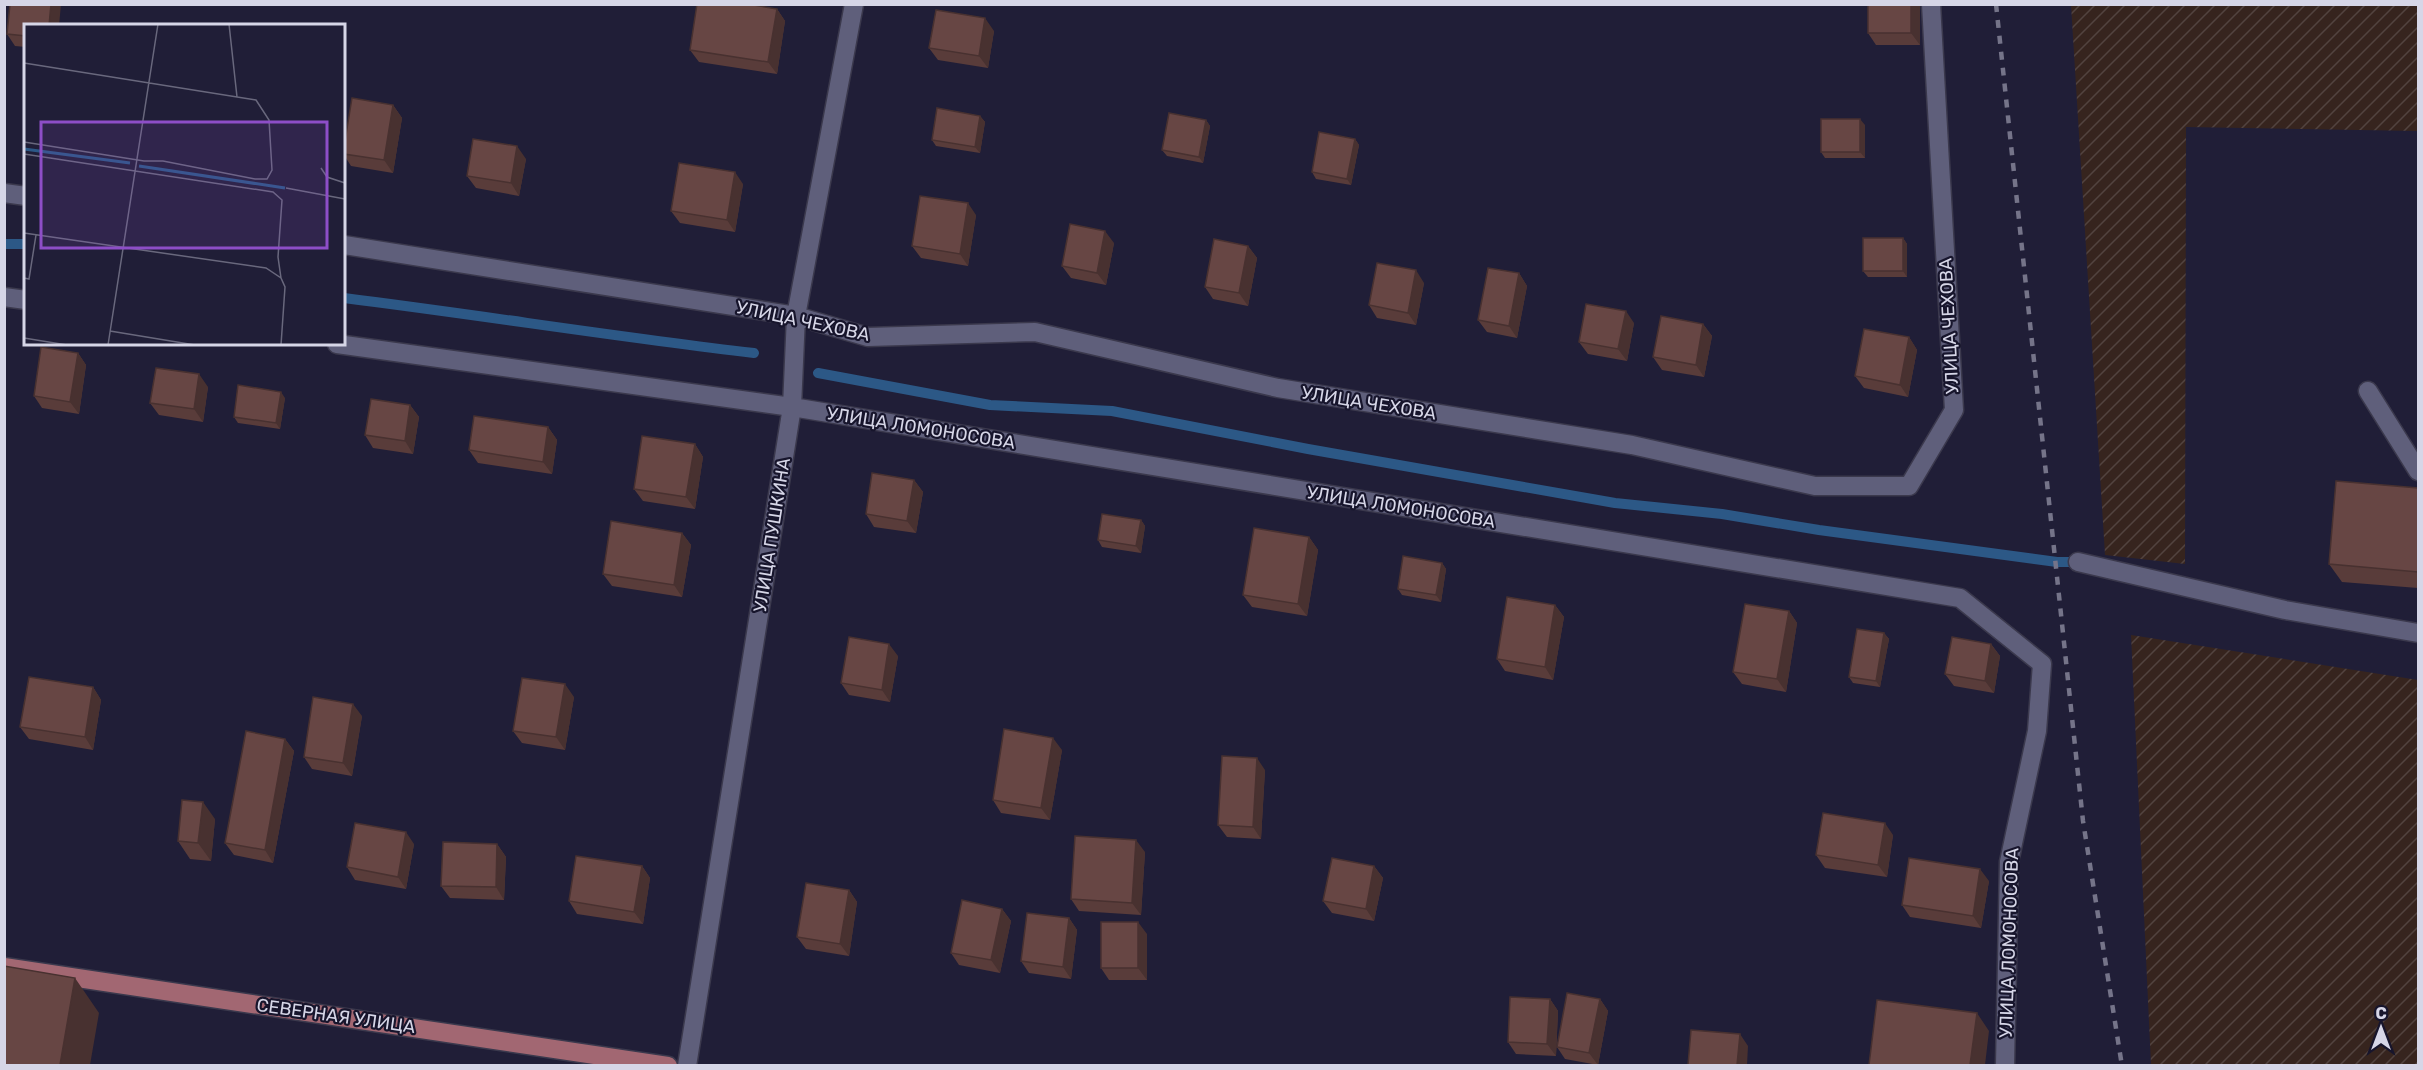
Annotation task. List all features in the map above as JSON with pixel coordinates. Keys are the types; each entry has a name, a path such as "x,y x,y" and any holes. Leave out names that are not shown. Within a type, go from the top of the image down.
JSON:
{"main road":[{"name":"СЕВЕРНАЯ УЛИЦА","path":"4,967 668,1065"}],"street":[{"name":"УЛИЦА ПУШКИНА","path":"687,1065 792,407 796,316 854,4"},
{"name":"УЛИЦА ЧЕХОВА","path":"345,245 796,316 868,337 1035,332 1278,388 1632,445 1815,486 1909,486 1954,410 1931,4"},
{"path":"4,193 24,196"},
{"path":"4,297 24,300"},
{"name":"УЛИЦА ЛОМОНОСОВА","path":"344,345 792,407 1960,598 2042,664 2037,731 2009,862 2005,1065"},
{"path":"2368,391 2418,471"},
{"path":"2078,562 2285,610 2418,633"}],"shaded area":[{"path":"2071,5 2418,5 2418,131 2186,127 2185,564 2105,555"},
{"path":"2131,635 2418,680 2418,1065 2151,1065"}],"building":[{"path":"10,4 51,4 49,24 24,24 24,36 7,34"},
{"path":"697,4 748,4 777,9 768,62 690,50"},
{"path":"1868,4 1911,4 1911,33 1868,33"},
{"path":"936,10 985,18 979,56 929,48"},
{"path":"352,98 393,105 384,160 345,154"},
{"path":"937,108 980,116 975,147 932,140"},
{"path":"1169,113 1206,120 1199,157 1162,150"},
{"path":"1821,119 1860,119 1860,152 1821,152"},
{"path":"1319,132 1355,139 1347,179 1312,172"},
{"path":"473,139 517,146 511,183 467,176"},
{"path":"679,163 735,172 727,220 671,211"},
{"path":"920,196 968,203 960,254 912,246"},
{"path":"1070,224 1105,231 1097,273 1062,266"},
{"path":"1863,238 1903,238 1903,271 1863,271"},
{"path":"1214,239 1248,246 1239,293 1205,287"},
{"path":"1377,263 1416,270 1408,313 1369,305"},
{"path":"1488,268 1519,273 1509,326 1478,320"},
{"path":"1586,304 1626,311 1618,349 1579,342"},
{"path":"1661,316 1703,324 1696,365 1653,357"},
{"path":"1864,329 1909,337 1900,385 1855,376"},
{"path":"41,347 78,353 70,402 34,396"},
{"path":"156,368 199,374 194,409 150,403"},
{"path":"238,385 281,392 276,423 234,417"},
{"path":"371,399 410,405 405,441 365,435"},
{"path":"474,416 548,427 543,462 469,450"},
{"path":"642,436 695,444 686,497 634,489"},
{"path":"872,473 914,480 907,521 866,514"},
{"path":"2336,481 2418,488 2418,572 2329,564"},
{"path":"1102,514 1141,520 1136,546 1098,540"},
{"path":"611,521 682,533 674,585 603,574"},
{"path":"1254,528 1309,537 1298,604 1243,595"},
{"path":"1403,556 1442,563 1436,595 1398,589"},
{"path":"1507,597 1555,605 1545,667 1497,659"},
{"path":"1745,604 1789,611 1777,679 1733,672"},
{"path":"1857,629 1884,633 1876,681 1849,677"},
{"path":"849,637 889,644 882,690 841,683"},
{"path":"1952,637 1991,644 1985,681 1945,674"},
{"path":"29,677 93,687 85,737 20,727"},
{"path":"522,678 565,684 556,737 513,731"},
{"path":"313,697 353,704 343,763 304,757"},
{"path":"1004,729 1053,738 1041,808 993,800"},
{"path":"246,731 285,739 265,850 225,843"},
{"path":"1222,756 1257,758 1253,827 1218,825"},
{"path":"182,800 203,802 198,843 178,841"},
{"path":"1823,813 1885,823 1878,865 1816,855"},
{"path":"355,823 406,832 398,877 347,867"},
{"path":"1075,836 1136,840 1132,903 1071,899"},
{"path":"443,842 497,844 496,887 441,886"},
{"path":"576,856 642,866 634,912 569,901"},
{"path":"1332,858 1374,866 1366,909 1323,901"},
{"path":"1909,858 1980,869 1973,916 1902,905"},
{"path":"806,883 849,890 840,944 797,937"},
{"path":"962,900 1002,909 991,960 951,953"},
{"path":"1027,913 1069,918 1063,967 1021,961"},
{"path":"1101,922 1138,922 1138,968 1101,968"},
{"path":"4,966 75,978 60,1065 4,1065"},
{"path":"1567,993 1600,999 1589,1053 1557,1047"},
{"path":"1510,997 1550,999 1547,1044 1508,1042"},
{"path":"1877,1000 1977,1013 1970,1065 1869,1065"},
{"path":"1691,1030 1740,1034 1737,1065 1688,1065"}],"waterway":[{"path":"4,244 24,244"},
{"path":"345,298 754,353"},
{"path":"818,373 990,405 1112,411 1308,449 1615,503 1722,514 1819,530 2057,562 2078,562"}],"railway":[{"path":"1996,4 2083,821 2122,1066"}]}
